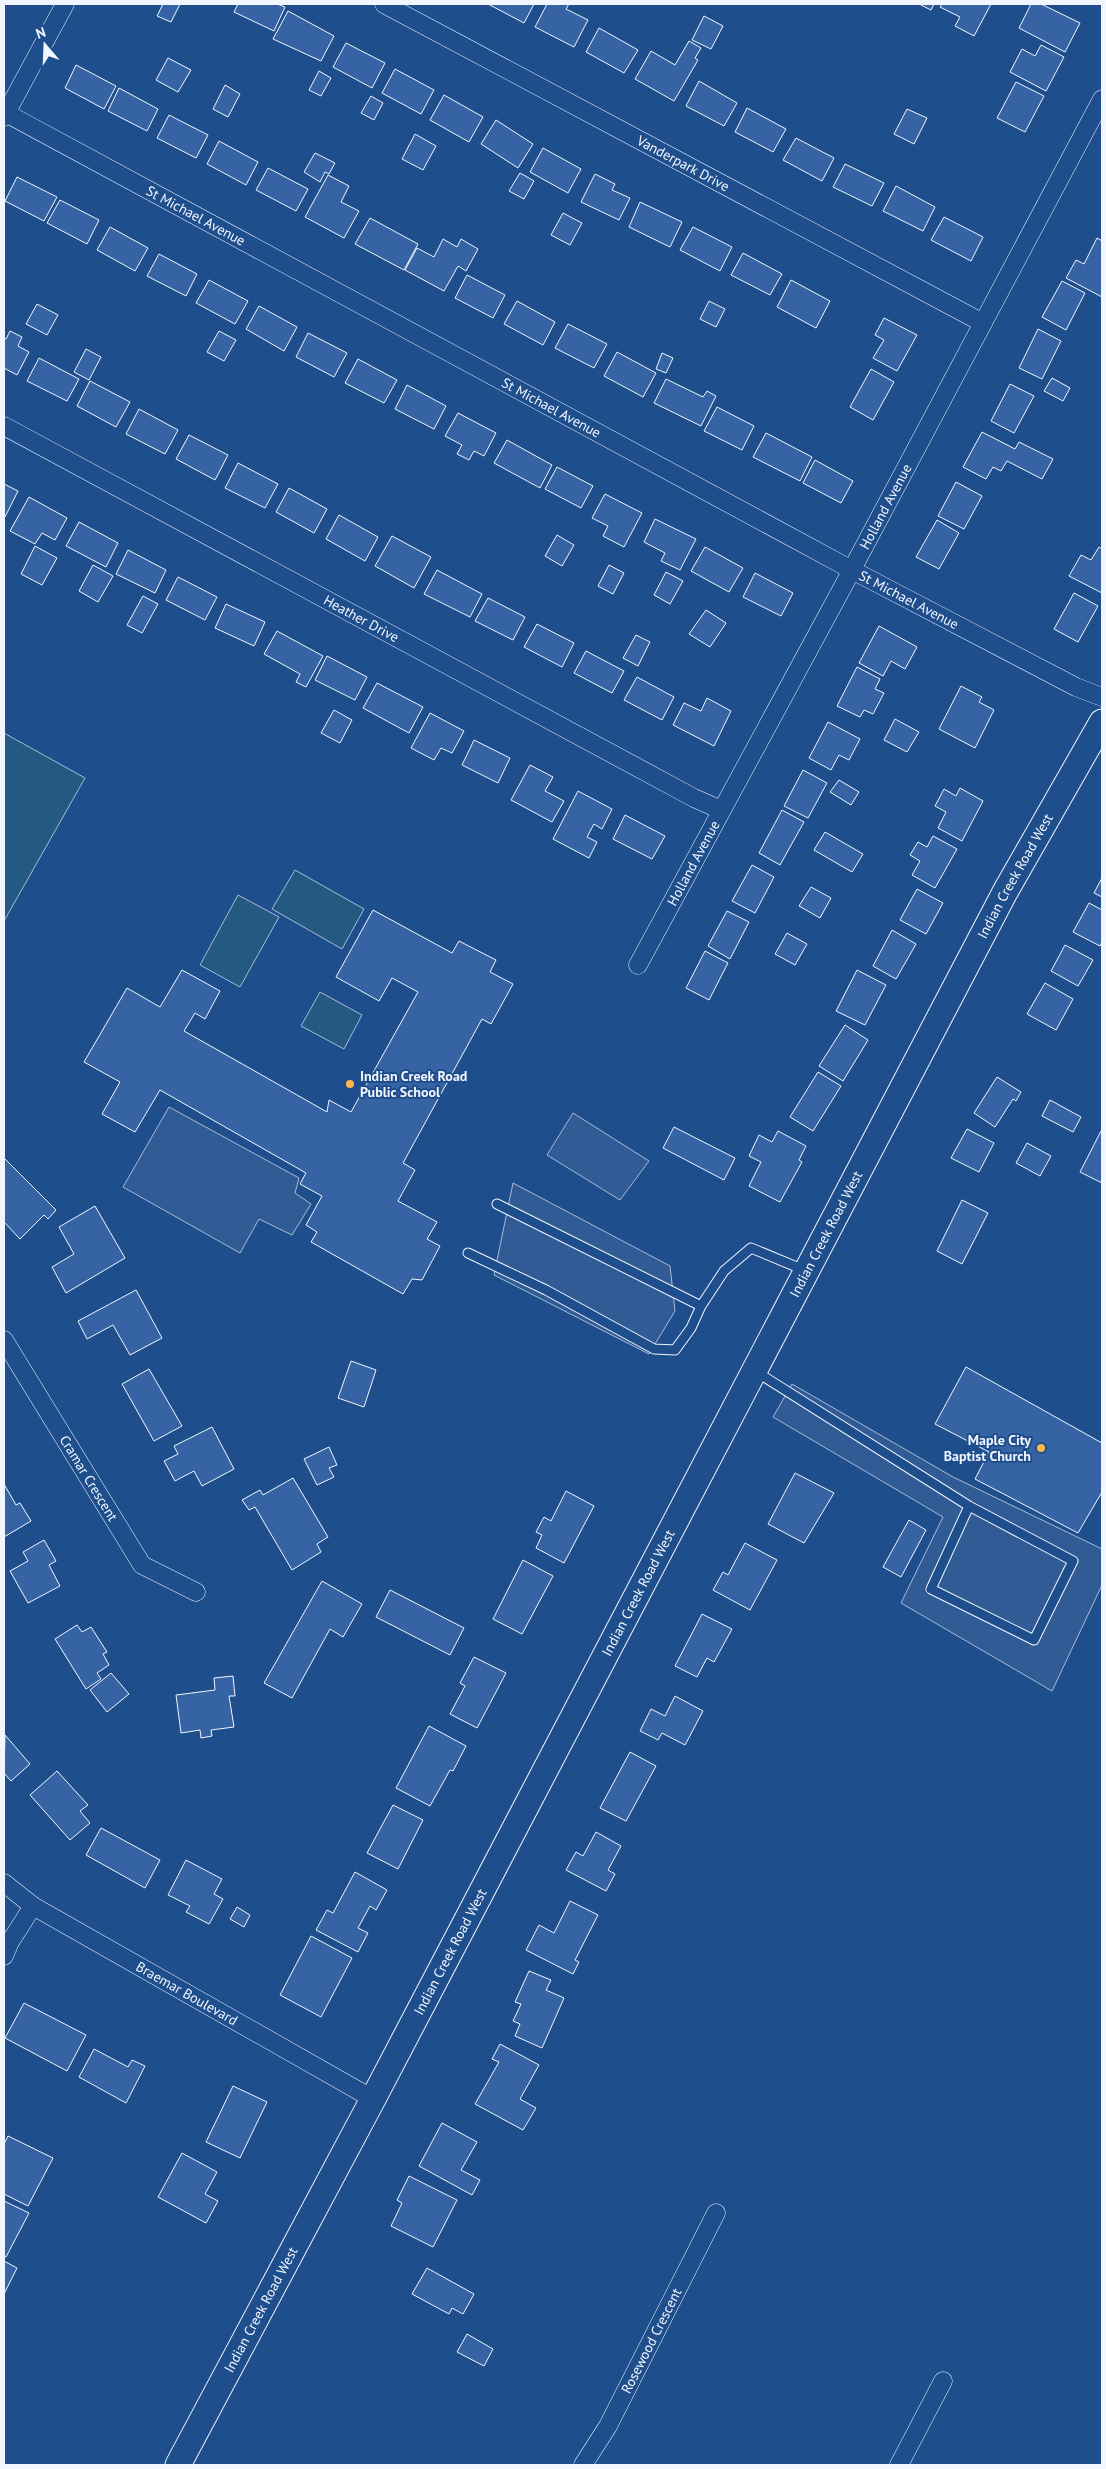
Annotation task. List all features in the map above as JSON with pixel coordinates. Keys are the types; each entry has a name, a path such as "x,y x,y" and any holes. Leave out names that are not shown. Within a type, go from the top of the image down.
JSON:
{"street":[{"path":"5,114 65,4"},
{"name":"Vanderpark Drive","path":"384,4 983,323"},
{"name":"Holland Avenue","path":"638,965 852,570 1102,99"},
{"name":"St Michael Avenue","path":"5,114 852,570 1076,686 1102,697"},
{"name":"Heather Drive","path":"4,426 694,798 721,810"},
{"name":"Indian Creek Road West","path":"178,2465 373,2099 1005,892 1102,722"},
{"name":"Cramar Crescent","path":"4,1340 142,1564 196,1592"},
{"name":"Braemar Boulevard","path":"4,1883 34,1906 373,2099"},
{"path":"4,1956 13,1936 34,1906"},
{"name":"Rosewood Crescent","path":"583,2465 608,2426 716,2214"},
{"path":"899,2465 943,2382"}],"lane":[{"path":"497,1204 700,1306"},
{"path":"468,1253 546,1290 654,1349 675,1350 691,1328 700,1306 724,1271 751,1248 806,1271"},
{"path":"755,1371 969,1506 1073,1561 1034,1640 931,1589 969,1506"}],"shaded area":[{"path":"4,733 85,778 4,921"},
{"path":"295,870 364,909 342,949 272,909"},
{"path":"238,895 279,917 240,987 200,965"},
{"path":"320,992 362,1015 344,1049 301,1026"},
{"path":"169,1107 299,1178 295,1193 311,1204 292,1235 259,1219 240,1253 123,1187"},
{"path":"573,1113 649,1161 620,1200 547,1155"},
{"path":"513,1183 670,1266 675,1311 649,1354 494,1275"},
{"path":"792,1384 953,1477 1102,1549 1102,1585 1052,1691 901,1603 943,1517 773,1417"}],"building":[{"path":"163,4 180,4 171,22 157,16"},
{"path":"238,4 277,4 285,7 274,31 234,12"},
{"path":"488,4 534,4 524,23"},
{"path":"547,4 569,4 566,9 588,20 574,47 535,27"},
{"path":"919,4 934,4 931,10"},
{"path":"942,4 991,4 974,36 955,26 960,17 940,7"},
{"path":"1031,4 1041,4 1080,23 1065,52 1019,28"},
{"path":"288,11 334,36 321,61 273,39"},
{"path":"704,16 723,26 711,49 692,40"},
{"path":"599,28 638,50 624,73 586,52"},
{"path":"689,41 701,48 695,58 698,60 674,101 635,79 651,51 675,65"},
{"path":"346,43 385,63 372,88 333,67"},
{"path":"1041,45 1064,57 1046,91 1010,72 1022,49 1035,56"},
{"path":"168,58 191,70 178,92 156,80"},
{"path":"76,65 116,86 104,109 65,88"},
{"path":"395,69 434,90 421,114 382,93"},
{"path":"319,71 331,78 321,96 309,90"},
{"path":"699,81 737,103 724,126 686,106"},
{"path":"1016,82 1044,96 1025,132 997,118"},
{"path":"225,85 240,94 228,117 213,109"},
{"path":"119,88 158,109 147,131 108,111"},
{"path":"444,95 483,117 469,142 430,120"},
{"path":"371,96 383,103 374,120 361,113"},
{"path":"747,108 786,129 773,152 735,132"},
{"path":"907,109 927,118 914,144 894,134"},
{"path":"169,115 208,135 196,158 157,138"},
{"path":"496,120 533,144 518,168 481,144"},
{"path":"415,134 436,146 423,170 402,159"},
{"path":"796,138 834,158 822,181 783,160"},
{"path":"219,141 258,162 246,185 207,164"},
{"path":"543,148 581,169 568,193 530,172"},
{"path":"315,153 335,163 329,174 325,172 320,182 304,172"},
{"path":"845,164 884,183 872,206 833,187"},
{"path":"268,168 308,189 296,211 256,190"},
{"path":"520,173 534,181 524,199 509,191"},
{"path":"595,174 615,184 612,190 630,198 619,220 581,202"},
{"path":"328,175 349,186 341,202 359,211 344,238 305,217"},
{"path":"17,177 57,197 44,221 5,201"},
{"path":"896,186 935,207 923,231 883,211"},
{"path":"60,200 99,220 87,244 47,223"},
{"path":"640,202 682,222 670,247 629,227"},
{"path":"563,213 582,223 570,245 551,235"},
{"path":"944,217 983,237 971,261 931,240"},
{"path":"370,218 418,244 404,270 355,244"},
{"path":"110,227 148,248 135,271 97,250"},
{"path":"693,227 732,247 720,271 680,250"},
{"path":"1097,238 1102,241 1102,297 1066,278 1076,260 1084,264"},
{"path":"443,239 457,247 461,239 478,249 466,271 458,266 444,291 405,270 417,248 434,257"},
{"path":"743,253 782,274 770,295 731,275"},
{"path":"159,254 197,274 186,296 147,276"},
{"path":"467,275 505,295 493,318 455,298"},
{"path":"209,280 248,301 235,324 196,303"},
{"path":"791,280 830,301 816,328 777,307"},
{"path":"1062,281 1085,293 1066,330 1042,317"},
{"path":"517,301 555,322 543,345 504,324"},
{"path":"709,301 725,309 716,327 700,319"},
{"path":"37,304 58,315 47,335 26,324"},
{"path":"259,306 297,327 284,351 246,329"},
{"path":"884,318 917,335 897,371 873,358 884,340 875,335"},
{"path":"568,324 607,344 594,368 555,348"},
{"path":"1038,329 1061,341 1042,379 1019,368"},
{"path":"10,331 22,337 18,346 29,352 17,375 4,368 4,338 6,339"},
{"path":"219,331 236,340 224,361 207,352"},
{"path":"308,333 347,353 334,377 296,357"},
{"path":"86,349 101,357 89,380 74,372"},
{"path":"617,352 656,373 643,397 604,376"},
{"path":"662,353 673,358 666,373 656,369"},
{"path":"39,358 79,379 67,401 27,381"},
{"path":"358,359 397,380 384,403 345,383"},
{"path":"871,369 894,382 873,420 850,407"},
{"path":"1052,378 1070,388 1063,401 1044,391"},
{"path":"666,379 703,397 707,391 716,396 701,426 654,403"},
{"path":"90,381 130,402 116,427 77,406"},
{"path":"1010,384 1034,396 1014,433 991,421"},
{"path":"407,385 446,406 434,429 395,409"},
{"path":"717,407 754,426 742,450 704,431"},
{"path":"139,409 178,430 165,454 126,434"},
{"path":"458,413 496,433 484,456 474,451 469,460 457,454 462,445 445,436"},
{"path":"982,432 1015,449 1019,442 1053,459 1042,479 1007,461 1001,471 993,467 986,479 963,467"},
{"path":"766,433 812,457 800,481 753,457"},
{"path":"189,435 228,455 215,480 176,459"},
{"path":"507,440 552,465 540,488 494,463"},
{"path":"815,460 853,481 841,503 803,483"},
{"path":"238,463 278,484 265,508 225,488"},
{"path":"557,467 593,486 581,508 545,489"},
{"path":"956,482 982,496 964,529 938,516"},
{"path":"4,484 18,491 5,517 4,516"},
{"path":"289,488 327,509 314,533 276,512"},
{"path":"605,494 642,513 624,547 603,536 608,526 592,518"},
{"path":"29,497 67,518 55,540 42,533 35,544 10,531"},
{"path":"339,515 378,537 365,561 326,539"},
{"path":"655,519 696,539 680,570 661,561 665,553 644,542"},
{"path":"937,520 959,533 939,569 916,557"},
{"path":"79,522 118,543 106,567 66,546"},
{"path":"557,535 574,545 562,566 545,556"},
{"path":"392,536 431,557 414,588 375,566"},
{"path":"35,546 57,558 42,585 21,574"},
{"path":"705,547 743,568 729,592 691,571"},
{"path":"1099,547 1102,549 1102,593 1069,576 1081,555 1091,560"},
{"path":"128,550 166,570 155,593 116,574"},
{"path":"93,565 113,576 98,602 79,591"},
{"path":"609,565 624,573 613,594 598,586"},
{"path":"437,570 482,594 470,617 424,594"},
{"path":"666,572 683,581 670,604 654,595"},
{"path":"755,573 793,593 781,616 743,597"},
{"path":"178,577 217,597 205,620 166,600"},
{"path":"1074,593 1098,606 1078,642 1054,629"},
{"path":"143,596 158,604 142,633 127,625"},
{"path":"488,598 525,617 513,640 475,621"},
{"path":"226,604 265,622 254,646 215,628"},
{"path":"706,610 726,623 710,647 689,634"},
{"path":"537,624 574,643 562,667 524,647"},
{"path":"879,626 917,647 905,669 891,661 883,676 859,663"},
{"path":"277,631 323,656 306,687 296,682 300,674 264,654"},
{"path":"636,635 650,642 638,666 623,658"},
{"path":"586,651 624,671 612,693 574,673"},
{"path":"327,656 367,677 355,700 315,680"},
{"path":"857,667 880,679 875,689 884,693 873,714 864,710 860,717 837,706"},
{"path":"637,677 674,697 662,720 624,700"},
{"path":"377,683 423,707 409,733 363,708"},
{"path":"961,686 982,697 979,702 994,710 975,748 939,729"},
{"path":"707,698 731,711 714,746 673,725 684,703 701,711"},
{"path":"334,710 352,720 340,743 321,733"},
{"path":"430,713 464,731 452,753 441,748 434,760 411,748"},
{"path":"895,719 919,732 907,752 884,740"},
{"path":"828,722 860,739 849,760 839,755 831,770 809,758"},
{"path":"474,740 510,758 498,783 462,765"},
{"path":"530,765 553,777 545,791 564,801 552,822 511,800"},
{"path":"803,770 827,783 808,818 784,806"},
{"path":"839,780 859,792 851,805 830,792"},
{"path":"960,788 983,801 962,841 938,828 946,812 935,806 944,789 956,796"},
{"path":"578,791 612,809 602,829 594,824 587,837 597,842 589,858 553,839"},
{"path":"782,810 804,822 780,865 759,853"},
{"path":"625,815 665,836 652,859 613,839"},
{"path":"825,832 863,854 852,872 814,850"},
{"path":"933,836 957,849 935,888 912,875 920,861 910,855 918,842 927,847"},
{"path":"752,865 774,877 755,913 732,901"},
{"path":"1102,878 1102,897 1094,893"},
{"path":"811,887 831,898 820,918 799,906"},
{"path":"917,889 943,903 926,934 900,920"},
{"path":"1089,903 1102,910 1102,942 1100,946 1073,932"},
{"path":"373,910 452,953 459,941 496,960 490,972 513,984 491,1024 482,1019 403,1163 415,1170 398,1201 437,1222 427,1239 440,1246 422,1280 412,1279 403,1294 311,1242 317,1232 306,1225 322,1196 300,1184 306,1173 160,1090 135,1132 102,1114 120,1082 84,1062 127,988 160,1007 182,970 220,991 205,1019 195,1013 184,1031 327,1112 329,1100 351,1112 418,992 392,978 379,1001 336,977"},
{"path":"727,911 749,922 730,959 708,946"},
{"path":"892,930 916,944 896,979 873,966"},
{"path":"787,933 807,944 795,965 775,954"},
{"path":"1065,945 1093,960 1078,986 1051,971"},
{"path":"705,951 728,963 709,1000 686,988"},
{"path":"857,970 886,985 865,1025 836,1011"},
{"path":"1045,983 1073,999 1056,1030 1027,1014"},
{"path":"845,1025 868,1040 843,1081 819,1066"},
{"path":"818,1072 841,1086 813,1131 790,1117"},
{"path":"997,1077 1021,1092 1016,1101 1013,1099 995,1127 974,1113"},
{"path":"1050,1100 1081,1117 1073,1132 1042,1116"},
{"path":"674,1127 735,1158 724,1180 663,1148"},
{"path":"967,1129 994,1143 979,1172 951,1158"},
{"path":"778,1131 806,1146 799,1160 802,1162 780,1202 749,1186 761,1162 749,1156 759,1135 772,1142"},
{"path":"1102,1131 1102,1183 1080,1172"},
{"path":"1027,1143 1051,1156 1040,1176 1016,1163"},
{"path":"4,1158 56,1210 48,1219 44,1215 20,1239 4,1222"},
{"path":"962,1200 988,1213 962,1264 937,1251"},
{"path":"95,1206 125,1258 66,1293 52,1267 74,1254 59,1227"},
{"path":"136,1290 162,1338 130,1355 113,1325 87,1339 78,1321"},
{"path":"351,1361 376,1370 364,1407 338,1398"},
{"name":"Maple City Baptist Church","path":"966,1367 1102,1443 1102,1492 1078,1533 975,1479 989,1452 935,1424"},
{"path":"149,1369 182,1426 154,1441 122,1384"},
{"path":"212,1427 234,1469 202,1486 194,1471 175,1481 164,1461 178,1454 174,1446"},
{"path":"329,1447 337,1465 329,1468 334,1477 317,1485 304,1459"},
{"path":"795,1473 834,1493 804,1543 768,1524"},
{"path":"293,1478 328,1537 317,1544 321,1552 292,1570 255,1507 249,1510 242,1500 260,1490 263,1495"},
{"path":"4,1484 16,1505 20,1503 31,1521 4,1537"},
{"path":"566,1491 594,1506 564,1563 536,1548 542,1535 536,1532 544,1517 551,1521"},
{"path":"909,1520 926,1530 901,1577 883,1567"},
{"path":"44,1540 56,1561 49,1565 60,1586 28,1603 10,1571 28,1561 23,1552"},
{"path":"745,1543 777,1560 750,1610 713,1590 723,1572 728,1575"},
{"path":"523,1560 553,1576 522,1634 493,1619"},
{"path":"322,1581 362,1604 343,1637 330,1629 292,1698 264,1683"},
{"path":"390,1590 464,1628 450,1655 376,1617"},
{"path":"702,1614 732,1629 714,1662 707,1658 697,1677 675,1666"},
{"path":"77,1625 82,1632 91,1627 107,1652 103,1654 109,1665 97,1673 101,1679 86,1689 55,1639"},
{"path":"474,1657 506,1673 477,1728 450,1714 465,1686 460,1683"},
{"path":"111,1673 129,1694 107,1712 90,1690"},
{"path":"233,1676 235,1696 229,1696 234,1727 211,1730 212,1736 201,1738 200,1730 181,1733 176,1695 215,1690 214,1678"},
{"path":"675,1696 703,1711 685,1745 662,1733 658,1740 640,1731 651,1709 665,1716"},
{"path":"429,1726 466,1746 453,1771 450,1770 430,1806 396,1788"},
{"path":"5,1735 30,1764 11,1781 4,1773"},
{"path":"630,1752 656,1766 626,1821 600,1808"},
{"path":"57,1771 88,1805 80,1811 90,1823 70,1840 30,1795"},
{"path":"393,1805 423,1820 398,1869 367,1853"},
{"path":"101,1828 160,1860 145,1888 86,1855"},
{"path":"596,1832 621,1846 608,1870 615,1874 606,1891 566,1870 576,1852 583,1856"},
{"path":"186,1860 222,1879 214,1894 223,1899 209,1924 186,1912 190,1906 168,1895"},
{"path":"355,1872 387,1890 376,1910 370,1906 358,1928 368,1933 358,1952 316,1930 327,1910 333,1913"},
{"path":"570,1901 598,1915 575,1960 579,1962 573,1974 526,1950 539,1925 554,1933"},
{"path":"237,1907 250,1915 244,1927 230,1919"},
{"path":"311,1936 352,1958 321,2017 280,1995"},
{"path":"529,1971 551,1980 546,1990 564,1998 542,2048 515,2036 520,2024 513,2021 521,2004 515,2002"},
{"path":"24,2003 86,2035 67,2071 5,2038"},
{"path":"500,2044 539,2065 520,2099 536,2108 523,2130 475,2104 499,2062 492,2059"},
{"path":"94,2049 128,2067 132,2060 145,2066 126,2103 79,2077"},
{"path":"233,2086 267,2102 240,2158 206,2142"},
{"path":"442,2123 477,2142 461,2170 480,2180 472,2195 419,2166"},
{"path":"8,2136 53,2158 28,2206 4,2194 4,2144"},
{"path":"182,2153 217,2172 205,2194 218,2201 206,2223 158,2197"},
{"path":"409,2176 457,2200 433,2247 391,2226 402,2203 397,2200"},
{"path":"4,2201 29,2213 6,2257 4,2256"},
{"path":"4,2261 17,2268 4,2294"},
{"path":"427,2268 474,2294 463,2314 452,2308 449,2314 412,2294"},
{"path":"467,2334 493,2349 484,2366 457,2352"}],"place":[{"name":"Indian Creek Road Public School","path":"350,1084"},
{"name":"Maple City Baptist Church","path":"1041,1448"}]}
